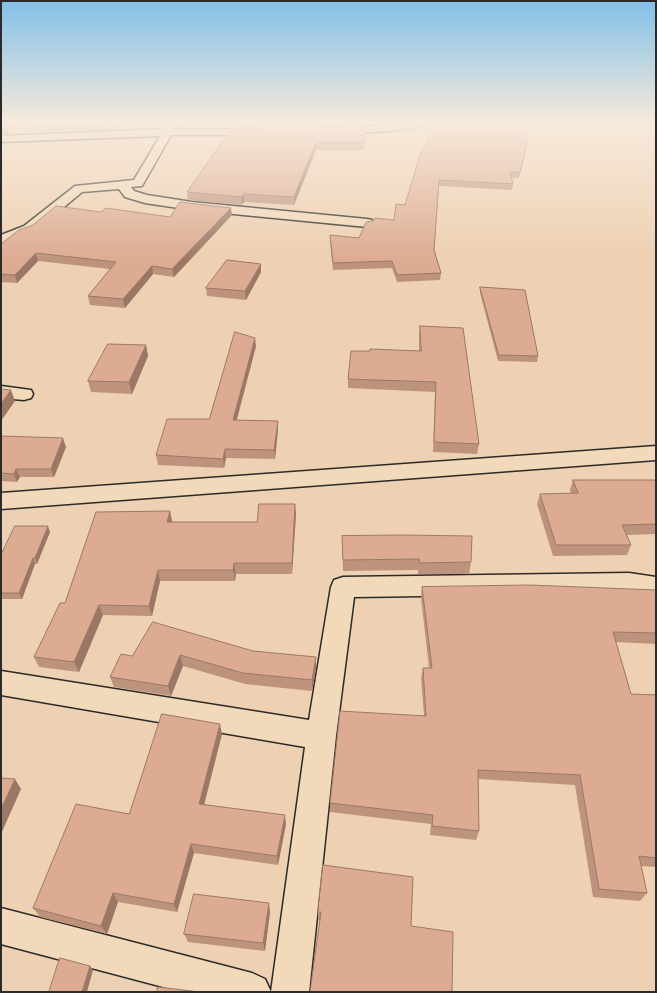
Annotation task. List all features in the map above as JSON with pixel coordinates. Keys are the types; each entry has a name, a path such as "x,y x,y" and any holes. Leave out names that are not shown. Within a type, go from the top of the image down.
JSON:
{"street":[{"path":"1,240 30,229 79,189 124,186 138,183 147,167"},
{"path":"124,186 129,194 144,199 192,206 367,223"},
{"path":"1,392 24,394"},
{"path":"1,501 656,453"},
{"path":"290,992 321,736 343,587 629,583 656,587"},
{"path":"1,683 321,736"},
{"path":"1,926 252,992"}],"building":[{"path":"204,167 306,167 294,197 244,194 241,197 187,192"},
{"path":"416,167 521,167 520,172 510,172 513,184 439,180 434,250 441,273 397,275 392,261 333,263 330,235 359,238 366,222 373,221 375,218 394,220 396,204 405,205"},
{"path":"180,202 231,208 172,269 152,266 123,299 88,296 116,262 36,253 15,275 1,274 1,244 19,230 33,225 56,206 101,212 106,208 170,217"},
{"path":"227,260 261,264 245,291 206,288"},
{"path":"480,287 525,290 538,356 499,355"},
{"path":"420,326 463,328 479,444 434,442 436,382 348,379 351,351 370,351 370,349 421,351"},
{"path":"235,332 255,338 233,420 278,421 274,450 225,449 223,459 156,455 167,419 209,419"},
{"path":"108,344 146,345 129,382 88,381"},
{"path":"1,389 11,390 1,404"},
{"path":"1,436 63,438 51,469 16,469 14,474 1,473"},
{"path":"573,480 656,480 656,524 622,525 631,545 556,545 540,494 578,493"},
{"path":"259,504 295,504 292,563 234,563 233,570 158,570 149,606 99,605 74,662 34,657 60,603 65,603 96,512 170,511 167,522 257,522"},
{"path":"15,526 48,526 19,593 1,593 1,555"},
{"path":"342,536 472,536 471,562 420,563 419,559 343,560"},
{"path":"530,585 656,590 656,633 613,632 631,694 656,695 656,858 639,856 647,893 599,889 580,775 478,770 479,831 432,826 433,815 330,803 340,711 426,716 423,668 432,668 422,587"},
{"path":"153,622 253,651 316,657 312,680 243,673 180,655 168,686 110,677 121,654 132,656"},
{"path":"162,714 220,724 199,804 285,815 277,856 191,844 174,904 113,893 101,926 33,908 76,804 129,814"},
{"path":"1,778 15,779 1,809"},
{"path":"323,865 413,877 411,926 453,932 452,992 310,992 321,912 318,912"},
{"path":"194,894 269,903 263,943 184,934"},
{"path":"60,958 90,966 82,992 49,992"},
{"path":"158,987 200,992 157,992"}]}
